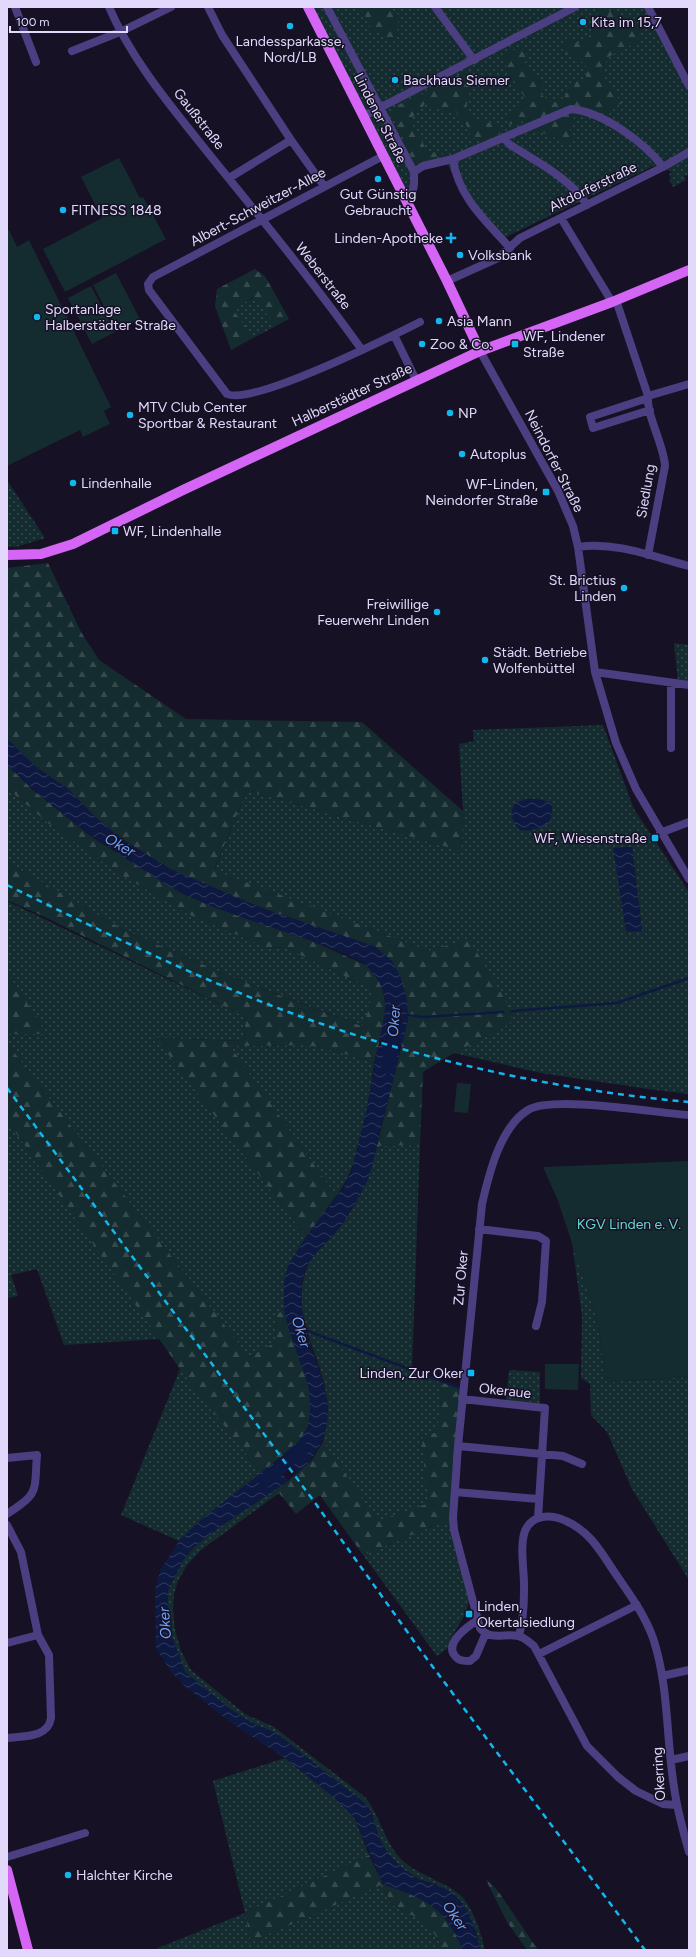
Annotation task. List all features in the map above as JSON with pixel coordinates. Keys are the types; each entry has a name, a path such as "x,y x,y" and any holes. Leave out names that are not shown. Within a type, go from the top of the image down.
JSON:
{"main road":[{"name":"Lindener Straße","path":"308,7 406,199 480,351"},
{"name":"Halberstädter Straße","path":"7,555 41,554 73,544 184,489 480,351 614,301 689,270"},
{"path":"7,1870 28,1950"}],"street":[{"path":"15,7 36,62"},
{"name":"Gaußstraße","path":"109,7 120,32 146,71 176,112 262,219"},
{"path":"72,51 120,32 171,7"},
{"path":"208,7 222,35 291,140 324,186"},
{"name":"Lindener Straße","path":"327,7 379,109 414,172 414,189 412,195 406,199"},
{"path":"435,7 474,60"},
{"path":"648,7 689,86"},
{"path":"364,116 573,8"},
{"path":"414,172 423,166 453,159 504,138 564,110 578,109 600,117 625,133 644,147 663,167"},
{"path":"504,138 509,144 568,184 582,197 587,205"},
{"path":"229,178 291,140"},
{"name":"Altdorferstraße","path":"447,281 498,258 520,238 663,167 689,152"},
{"name":"Albert-Schweitzer-Allee","path":"362,350 324,368 298,378 238,396 232,396 227,394 149,290 148,284 153,277 198,255 262,219 383,156"},
{"path":"453,159 459,184 464,194 473,207 510,248"},
{"name":"Siedlung","path":"561,218 614,301 648,397 650,410 665,457 665,466 648,555"},
{"name":"Weberstraße","path":"262,219 324,297 362,350"},
{"path":"362,350 420,322"},
{"path":"394,335 416,380"},
{"name":"Neindorfer Straße","path":"480,351 558,491 573,526 578,547 595,672 616,742 636,789 660,833 689,879"},
{"path":"650,410 593,428 590,418 689,384"},
{"path":"578,547 605,545 689,566"},
{"path":"595,672 689,685"},
{"path":"670,683 670,748"},
{"path":"660,833 689,822"},
{"name":"Zur Oker","path":"485,1634 480,1628 454,1530 458,1446 479,1229 482,1204 494,1160 509,1130 519,1117 528,1110 548,1104 575,1104 689,1115"},
{"path":"479,1229 538,1236 546,1241 542,1302 536,1326"},
{"name":"Okeraue","path":"462,1399 545,1408 542,1454"},
{"path":"458,1446 563,1456 582,1464"},
{"path":"478,1620 470,1625 454,1641 452,1648 454,1655 458,1660 470,1661 476,1656 485,1634 493,1636 519,1636 524,1592 523,1537 528,1524 538,1518 542,1454"},
{"path":"7,1458 36,1455 33,1494 26,1502 7,1514"},
{"path":"455,1492 538,1499"},
{"name":"Okerring","path":"519,1636 534,1646 539,1654 578,1733 587,1746 618,1777 636,1791 663,1804 676,1805 662,1676 652,1637 637,1605 588,1535 576,1526 564,1520 547,1516 538,1518"},
{"path":"7,1525 21,1552 38,1635 48,1650 51,1722 41,1732 7,1738"},
{"path":"539,1654 637,1605"},
{"path":"7,1643 38,1635"},
{"path":"662,1676 689,1670"},
{"path":"671,1760 689,1756"},
{"path":"676,1805 689,1852"},
{"path":"7,1857 85,1834"}],"green space":[{"path":"308,7 652,7 689,79 689,176 684,175 686,180 673,187 669,179 671,178 669,174 672,172 667,170 664,161 506,237 501,236 459,184 447,164 414,172 414,189 405,199"},
{"path":"360,7 389,7 399,15 397,38 391,44 381,31 374,34"},
{"path":"598,7 622,15 640,25 638,43 621,49 607,58 603,79 622,103 611,110 574,117 570,130 576,140 566,143 544,133 536,132 524,121 508,125 508,114 515,113 526,99 510,75 503,57 511,50 527,49 525,66 544,81 540,94 551,102 564,98 571,83 586,80 586,64 566,54 564,38 581,44 597,29"},
{"path":"466,70 472,84 466,107 477,120 498,125 500,134 482,142 471,137 466,124 456,112 442,111 425,104 410,120 427,151 444,154 414,164 393,114 398,105 442,85"},
{"path":"119,158 140,198 143,197 166,239 65,292 43,249 102,218 81,177"},
{"name":"Sportanlage Halberstädter Straße","path":"9,230 17,247 29,240 111,407 104,411 110,424 83,437 80,430 7,466 7,231"},
{"path":"255,269 265,276 289,319 276,326 253,297 233,310 249,331 251,339 231,350 215,306 217,289"},
{"path":"116,273 140,319 117,331 93,285"},
{"path":"91,286 115,332 92,344 68,298"},
{"path":"254,297 276,326 251,339 249,331 232,310"},
{"path":"7,480 45,538 16,547 7,546"},
{"path":"48,563 81,632 99,660 186,719 362,722 463,811 461,851 247,790 214,870 429,951 469,939 513,1013 511,1023 454,1053 423,1072 420,1145 377,1146 408,1020 376,947 262,908 170,869 122,839 95,817 68,789 36,767 7,739 7,568"},
{"path":"674,643 689,645 689,685 678,683"},
{"path":"603,725 634,809 689,892 689,1094 541,1073 454,1053 511,1023 469,940 429,951 214,871 247,790 461,851 463,811 459,744 474,741 473,730","holes":["632,847 642,931 613,848"]},
{"path":"7,765 33,790 93,838 181,893 216,908 307,939 366,965 380,982 386,1002 383,1026 374,1063 335,1051 308,1045 230,1046 336,1196 306,1237 156,1038 244,1041 246,1017 47,918 7,900 7,862 124,930 231,977 364,1027 373,990 286,948 266,947 190,915 120,874 48,823 7,788"},
{"path":"7,788 48,823 120,874 190,915 266,947 286,948 373,990 365,1027 231,977 124,930 7,862"},
{"path":"7,901 246,1017 244,1041 156,1038 306,1237 290,1263 288,1270 285,1286 284,1308 275,1317 276,1342 249,1357 7,1043 7,1034 46,1034 7,973"},
{"path":"7,973 47,1034 7,1034"},
{"path":"7,1043 249,1357 276,1342 275,1317 284,1308 306,1376 310,1395 311,1412 308,1428 299,1442 261,1473 180,1369 7,1120"},
{"path":"308,1045 335,1051 374,1063 366,1114 358,1150 345,1183 336,1196 229,1046"},
{"path":"457,1083 471,1084 468,1113 454,1112"},
{"path":"7,1120 160,1339 64,1345 37,1269 11,1275 18,1296 7,1298"},
{"path":"420,1145 412,1370 443,1382 430,1503 378,1522 323,1442 328,1406 324,1385 310,1342 303,1313 303,1282 311,1260 343,1223 356,1202 366,1181 377,1146"},
{"name":"KGV Linden e. V.","path":"689,1161 689,1377 607,1382 596,1315 558,1201 543,1167"},
{"path":"572,1242 596,1315 607,1382 689,1377 689,1580 632,1489 607,1432 591,1415 590,1384 581,1378 582,1315"},
{"path":"545,1364 579,1364 578,1390 545,1389"},
{"path":"180,1369 261,1473 201,1520 179,1541 121,1515"},
{"path":"509,1370 540,1372 540,1403 506,1400"},
{"path":"443,1382 460,1388 450,1519 363,1555 320,1495 296,1514 279,1493 288,1481 312,1460 323,1442 378,1521 429,1503 425,1478 422,1438 437,1432"},
{"path":"288,1481 279,1493 201,1550 187,1565 178,1581 174,1594 173,1609 175,1630 181,1651 191,1670 245,1714 274,1727 365,1797 375,1812 394,1851 400,1858 414,1869 446,1885 460,1895 469,1906 482,1936 485,1950 480,1950 477,1934 466,1909 436,1884 421,1880 403,1869 389,1855 379,1838 371,1811 362,1801 276,1733 252,1723 230,1709 185,1672 173,1639 168,1619 168,1590 183,1560 197,1544"},
{"path":"450,1519 469,1601 466,1613 451,1638 449,1647 437,1656 363,1555"},
{"path":"285,1758 337,1800 355,1819 369,1855 245,1913 213,1781"},
{"path":"369,1855 383,1884 251,1942 245,1913"},
{"path":"485,1878 498,1891 538,1950 527,1950 507,1922"},
{"path":"383,1884 391,1904 427,1923 445,1950 153,1950 245,1913 251,1941"},
{"path":"383,1884 423,1900 432,1906 449,1923 463,1950 445,1950 427,1923 391,1904"}],"water":[{"path":"7,739 36,767 68,789 95,817 122,839 170,869 262,908 376,947 392,961 401,978 407,999 408,1020 402,1045 379,1039 384,1019 385,1001 380,984 368,967 351,956 219,909 182,893 125,859 72,821 7,765"},
{"path":"526,799 538,799 552,803 552,815 549,823 534,830 519,830 513,820 512,811 515,803"},
{"path":"632,847 642,931 626,932 613,848"},
{"path":"378,1045 400,1051 370,1173 365,1186 344,1221 310,1260 302,1284 302,1310 307,1335 322,1381 327,1404 326,1426 318,1449 298,1473 283,1454 299,1441 308,1426 310,1409 309,1388 287,1324 284,1308 284,1284 287,1268 306,1237 345,1185 352,1169 367,1107"},
{"path":"273,1463 288,1481 197,1544 183,1560 168,1590 168,1619 173,1639 185,1672 230,1709 252,1723 276,1733 362,1801 370,1811 383,1845 396,1862 417,1878 449,1891 462,1902 472,1922 480,1950 463,1950 448,1923 432,1906 411,1895 383,1884 355,1819 337,1800 285,1758 230,1722 187,1688 172,1673 156,1649 155,1589 161,1569 179,1541 201,1520"}],"waterway":[{"path":"512,1011 617,1003 689,978"},
{"path":"406,1015 423,1017 503,1012"},
{"name":"Oker","path":"388,1067 396,1024"},
{"path":"305,1330 460,1388"},
{"name":"Oker","path":"265,1481 302,1449"}],"railway":[{"path":"7,885 131,945 225,987 361,1037 415,1053 524,1078 579,1088 689,1102"},
{"path":"7,1088 313,1500 421,1651 645,1950"}],"place":[{"name":"Kita im 15,7","path":"583,22"},
{"name":"Landessparkasse, Nord/LB","path":"290,26"},
{"name":"Backhaus Siemer","path":"395,80"},
{"name":"Gut Günstig Gebraucht","path":"378,179"},
{"name":"FITNESS 1848","path":"63,210"},
{"name":"Linden-Apotheke","path":"451,238"},
{"name":"Volksbank","path":"460,255"},
{"name":"Sportanlage Halberstädter Straße","path":"37,317"},
{"name":"Asia Mann","path":"439,321"},
{"name":"Zoo & Co.","path":"422,344"},
{"name":"WF, Lindener Straße","path":"515,344"},
{"name":"NP","path":"450,413"},
{"name":"MTV Club Center Sportbar & Restaurant","path":"130,415"},
{"name":"Autoplus","path":"462,454"},
{"name":"Lindenhalle","path":"73,483"},
{"name":"WF-Linden, Neindorfer Straße","path":"546,492"},
{"name":"WF, Lindenhalle","path":"115,531"},
{"name":"St. Brictius Linden","path":"624,588"},
{"name":"Freiwillige Feuerwehr Linden","path":"437,612"},
{"name":"Städt. Betriebe Wolfenbüttel","path":"485,660"},
{"name":"WF, Wiesenstraße","path":"655,838"},
{"name":"Linden, Zur Oker","path":"471,1373"},
{"name":"Linden, Okertalsiedlung","path":"469,1614"},
{"name":"Halchter Kirche","path":"68,1875"}]}
